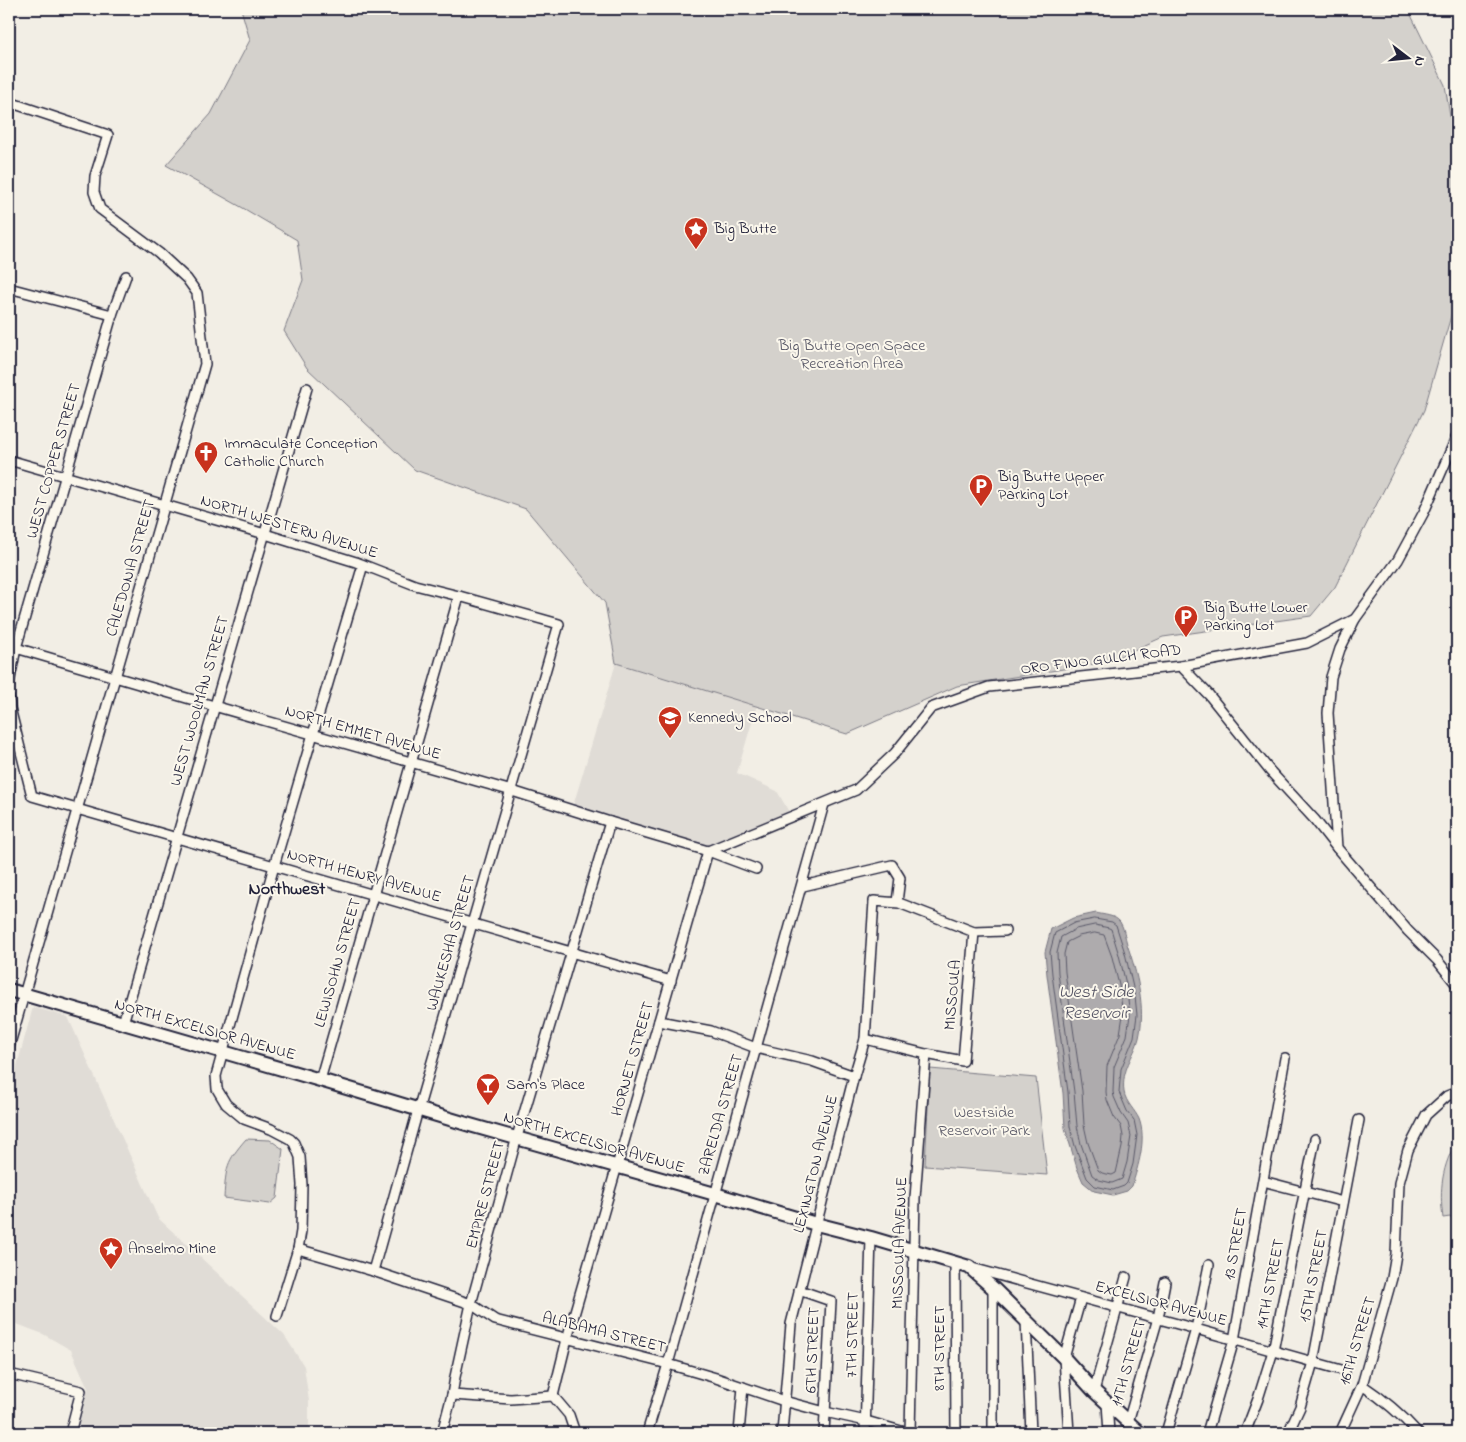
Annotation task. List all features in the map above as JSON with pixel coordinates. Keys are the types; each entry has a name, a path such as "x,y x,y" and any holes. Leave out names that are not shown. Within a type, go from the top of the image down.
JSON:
{"street":[{"name":"CALEDONIA STREET","path":"9,102 108,135 95,176 94,192 100,209 160,253 187,279 197,294 205,364 9,1047"},
{"name":"WEST COPPER STREET","path":"9,684 13,647 66,476 112,315 126,276"},
{"path":"10,292 112,315"},
{"name":"WEST WOOLMAN STREET","path":"123,1023 307,388"},
{"name":"ORO FINO GULCH ROAD","path":"824,804 856,790 895,753 932,708 989,688 1181,666 1307,643 1355,619 1398,560 1424,512 1457,436"},
{"name":"NORTH WESTERN AVENUE","path":"9,460 363,564 415,585 559,624"},
{"path":"277,1316 298,1249 302,1226 300,1157 294,1143 290,1139 244,1119 226,1104 220,1096 215,1082 274,866 363,564"},
{"name":"LEWISOHN STREET","path":"320,1080 459,596"},
{"path":"1337,848 1328,713 1332,677 1340,649 1355,619"},
{"name":"WAUKESHA STREET","path":"373,1271 559,624"},
{"name":"NORTH EMMET AVENUE","path":"13,647 115,678 512,791 708,851 756,869"},
{"path":"1181,666 1210,695 1270,771 1457,985"},
{"path":"9,698 32,796 77,809"},
{"path":"708,851 824,804"},
{"name":"ZARELDA STREET","path":"647,1433 803,886 824,804"},
{"name":"NORTH HENRY AVENUE","path":"77,809 671,981"},
{"name":"EMPIRE STREET","path":"442,1433 471,1304 517,1137 610,822"},
{"name":"HORNET STREET","path":"553,1396 567,1339 708,851"},
{"path":"803,886 892,865 900,878 897,902 974,932 1005,931"},
{"name":"LEXINGTON AVENUE","path":"782,1433 790,1324 865,1039 874,901 897,902"},
{"name":"MISSOULA","path":"926,1054 963,1061 974,932"},
{"name":"NORTH EXCELSIOR AVENUE","path":"9,990 418,1110 969,1267"},
{"path":"659,1021 712,1031 756,1048 812,1061 854,1076"},
{"path":"865,1039 926,1054"},
{"name":"MISSOULA AVENUE","path":"909,1433 915,1198 926,1054"},
{"name":"13 STREET","path":"1207,1433 1234,1340 1285,1058"},
{"name":"16TH STREET","path":"1340,1433 1362,1385 1392,1278 1396,1254 1399,1183 1408,1150 1426,1116 1447,1096 1457,1092"},
{"name":"15TH STREET","path":"1288,1433 1300,1406 1313,1362 1359,1120"},
{"name":"14TH STREET","path":"1245,1433 1273,1350 1315,1139"},
{"path":"1263,1181 1343,1202"},
{"name":"7TH STREET","path":"865,1433 871,1238"},
{"name":"ALABAMA STREET","path":"298,1249 373,1271 471,1304 496,1320 668,1364 784,1401 909,1433"},
{"name":"8TH STREET","path":"955,1262 956,1433"},
{"path":"1166,1433 1196,1329 1209,1265"},
{"path":"969,1267 1064,1358 1094,1391 1140,1433"},
{"name":"EXCELSIOR AVENUE","path":"969,1267 1345,1371"},
{"path":"1094,1391 1126,1277"},
{"name":"11TH STREET","path":"1128,1422 1158,1318 1165,1282"},
{"path":"993,1288 993,1433"},
{"name":"6TH STREET","path":"799,1290 831,1301 824,1433"},
{"path":"1069,1433 1064,1358 1081,1298"},
{"path":"1026,1321 1031,1433"},
{"path":"9,1374 81,1391 70,1433"},
{"path":"1362,1385 1382,1398 1418,1433"},
{"path":"739,1433 743,1387"},
{"path":"452,1395 511,1400 553,1396 569,1414 576,1433"},
{"name":"11TH STREET","path":"1106,1402 1109,1433"}],"shaded area":[{"name":"Kennedy School","path":"616,663 757,705 737,773 777,791 789,812 722,842 705,846 573,806"},
{"name":"Anselmo Mine","path":"33,1007 68,1017 158,1218 284,1335 304,1366 309,1401 308,1433 76,1433 88,1388 71,1350 43,1334 9,1321 9,1095"}],"green space":[{"name":"Big Butte Open Space Recreation Area","path":"241,9 1408,9 1445,85 1457,160 1457,295 1424,410 1335,587 1311,616 1163,637 1107,662 957,686 847,734 616,663 605,603 526,509 415,470 307,368 284,331 303,280 297,240 166,165 211,114 250,40"},
{"name":"Westside Reservoir Park","path":"930,1069 1036,1078 1047,1175 925,1166"},
{"path":"246,1139 270,1140 283,1149 277,1198 270,1204 224,1198 228,1166 234,1154"},
{"path":"1457,1141 1457,1216 1443,1218 1441,1198 1443,1178 1448,1159"}],"water":[{"name":"West Side Reservoir","path":"1096,913 1115,918 1121,924 1137,978 1141,1002 1139,1038 1124,1077 1124,1092 1139,1119 1142,1136 1141,1153 1132,1186 1127,1191 1113,1195 1094,1191 1083,1182 1065,1128 1063,1093 1045,952 1051,929 1073,918"}],"place":[{"name":"Big Butte","path":"696,250"},
{"name":"Immaculate Conception Catholic Church","path":"206,474"},
{"name":"Big Butte Upper Parking Lot","path":"981,507"},
{"name":"Big Butte Lower Parking Lot","path":"1186,638"},
{"name":"Kennedy School","path":"670,739"},
{"name":"Sam's Place","path":"488,1106"},
{"name":"Anselmo Mine","path":"111,1270"}],"district":[{"name":"Northwest","path":"287,890"}]}
